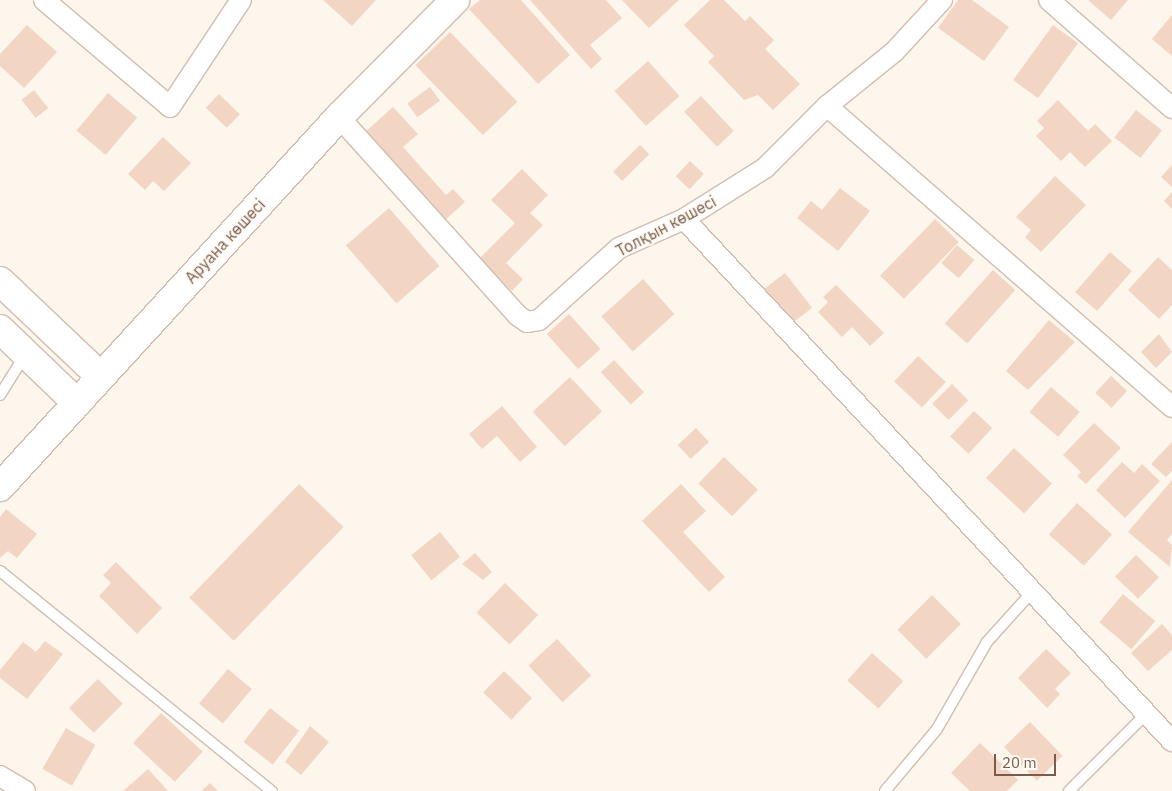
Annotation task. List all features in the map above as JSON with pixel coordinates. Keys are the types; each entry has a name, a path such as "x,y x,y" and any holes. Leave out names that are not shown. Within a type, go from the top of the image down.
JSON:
{"street":[{"path":"44,0 170,107 241,0"},
{"name":"Аруана көшесі","path":"1,485 339,117 455,0"},
{"name":"Толқын көшесі","path":"339,117 527,322 539,320 619,248 684,219 765,168 827,106 894,52 942,0"},
{"path":"1049,0 1172,108"},
{"path":"827,106 1172,407"},
{"path":"684,219 1172,741"},
{"path":"0,281 100,376"},
{"path":"1,331 77,403"},
{"path":"0,776 24,791"}],"lane":[{"path":"0,395 26,354"},
{"path":"0,571 272,791"},
{"path":"885,791 937,729 987,642 1033,591"},
{"path":"1070,791 1146,714"}],"building":[{"path":"323,0 376,0 352,26"},
{"path":"480,0 521,0 570,55 538,84 469,9"},
{"path":"530,0 606,0 622,18 590,45 602,59 591,69"},
{"path":"622,0 679,0 649,28"},
{"path":"710,0 724,0 745,21 750,16 774,40 765,49 800,84 773,110 758,95 744,100 708,62 714,56 684,25"},
{"path":"958,0 972,0 1009,27 984,61 938,28"},
{"path":"1088,0 1128,0 1111,20"},
{"path":"1172,15 1172,56 1152,39"},
{"path":"27,25 57,52 24,88 0,66 0,54"},
{"path":"1053,25 1078,43 1038,98 1013,80"},
{"path":"450,32 517,102 483,135 415,65"},
{"path":"648,61 679,96 646,126 615,91"},
{"path":"430,87 440,101 417,117 407,103"},
{"path":"34,90 48,108 36,118 21,100"},
{"path":"108,93 137,117 106,155 77,131"},
{"path":"219,94 240,114 227,128 206,108"},
{"path":"701,96 734,131 717,147 684,112"},
{"path":"1058,100 1088,131 1095,124 1112,141 1085,167 1070,152 1061,161 1036,136 1044,128 1037,121"},
{"path":"393,107 418,134 403,147 446,195 453,189 465,202 443,222 364,133"},
{"path":"1136,110 1162,130 1140,158 1114,138"},
{"path":"163,137 191,163 164,191 153,181 145,190 128,174"},
{"path":"640,145 649,154 622,181 613,172"},
{"path":"690,161 704,174 690,189 676,176"},
{"path":"1172,165 1172,187 1161,177"},
{"path":"522,169 548,195 530,213 543,225 506,263 523,279 512,291 479,259 515,223 491,200"},
{"path":"1055,176 1086,205 1041,252 1025,237 1031,230 1016,217"},
{"path":"840,188 870,211 838,251 797,218 811,201 822,210"},
{"path":"1172,192 1172,209 1164,201"},
{"path":"389,208 440,266 396,304 346,245"},
{"path":"935,219 959,242 904,299 880,276"},
{"path":"957,245 974,260 959,278 941,263"},
{"path":"1110,252 1132,271 1097,311 1075,292"},
{"path":"1158,257 1172,270 1172,305 1159,319 1128,290"},
{"path":"993,270 1015,290 967,344 945,324"},
{"path":"785,273 812,308 791,324 764,290"},
{"path":"643,279 674,314 633,351 601,316"},
{"path":"836,285 884,333 870,346 852,327 842,337 818,312 828,302 823,297"},
{"path":"569,314 600,349 578,369 547,334"},
{"path":"1049,320 1075,342 1028,390 1006,371"},
{"path":"1159,334 1172,352 1156,368 1141,352"},
{"path":"918,356 946,382 922,408 894,382"},
{"path":"614,360 644,392 631,404 601,372"},
{"path":"1111,376 1127,391 1111,408 1095,393"},
{"path":"570,377 602,411 565,446 533,412"},
{"path":"952,384 968,400 948,420 932,404"},
{"path":"1051,387 1080,412 1058,437 1029,412"},
{"path":"502,406 537,447 520,462 497,436 482,449 469,434"},
{"path":"974,411 992,428 968,454 950,437"},
{"path":"1094,423 1121,448 1086,484 1077,476 1081,472 1063,455"},
{"path":"696,428 709,442 691,459 678,445"},
{"path":"1172,442 1172,471 1166,477 1151,464"},
{"path":"1014,448 1052,483 1024,513 986,478"},
{"path":"724,457 758,490 732,516 698,484"},
{"path":"1122,462 1134,473 1142,464 1160,481 1125,518 1096,490"},
{"path":"1172,480 1172,534 1167,540 1172,545 1170,567 1128,532"},
{"path":"299,484 344,527 234,641 189,598"},
{"path":"681,484 706,511 683,532 725,577 709,592 642,521"},
{"path":"1077,503 1112,534 1084,566 1049,534"},
{"path":"6,509 37,534 17,558 8,551 0,558 0,517"},
{"path":"440,532 460,557 431,580 411,555"},
{"path":"475,553 492,572 483,580 462,564"},
{"path":"1136,555 1159,577 1138,599 1115,577"},
{"path":"116,562 162,608 137,634 99,596 111,583 103,575"},
{"path":"505,583 538,615 510,644 477,612"},
{"path":"1123,594 1155,621 1131,649 1099,622"},
{"path":"932,595 961,624 926,659 897,630"},
{"path":"1162,624 1172,635 1172,650 1148,671 1131,653"},
{"path":"557,639 591,676 563,702 528,666"},
{"path":"45,641 63,654 27,699 0,678 0,670 23,642 36,652"},
{"path":"1046,649 1071,673 1055,689 1060,694 1047,708 1018,678"},
{"path":"872,653 903,681 878,709 847,680"},
{"path":"228,669 252,689 223,723 199,703"},
{"path":"504,671 532,698 511,720 483,693"},
{"path":"98,679 123,704 94,733 69,708"},
{"path":"270,708 299,731 273,765 244,742"},
{"path":"161,713 203,752 175,782 133,743"},
{"path":"1030,722 1063,756 1037,781 1004,747"},
{"path":"310,726 329,742 301,775 285,762"},
{"path":"66,728 95,745 72,786 42,769"},
{"path":"980,743 1018,780 1007,791 970,791 951,773"},
{"path":"148,769 168,791 123,791"},
{"path":"210,783 218,791 201,791"}]}
